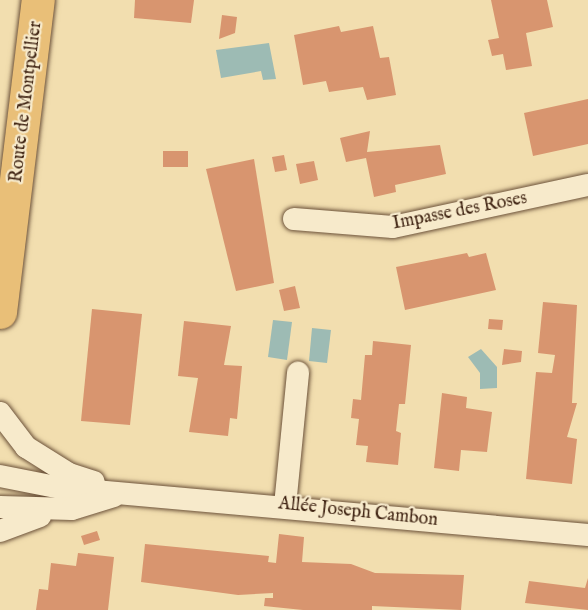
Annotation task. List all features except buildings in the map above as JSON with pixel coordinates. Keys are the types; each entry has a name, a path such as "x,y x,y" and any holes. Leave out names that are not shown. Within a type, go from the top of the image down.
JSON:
{"main road":[{"name":"Route de Montpellier","path":"0,312 38,0"}],"street":[{"name":"Impasse des Roses","path":"294,219 393,227 588,185"},
{"path":"285,506 298,373"},
{"name":"Allée Joseph Cambon","path":"0,412 26,447 69,474 127,492"},
{"name":"Allée Joseph Cambon","path":"0,476 127,492 588,535"},
{"name":"Allée Joseph Cambon","path":"0,531 16,521 72,509 127,492"},
{"name":"Allée Joseph Cambon","path":"0,507 72,509"}],"water":[{"path":"269,43 276,79 263,80 261,71 221,78 216,50"},
{"path":"273,320 292,322 287,360 268,357"},
{"path":"312,328 331,330 327,363 309,361"},
{"path":"481,349 497,367 497,388 480,389 480,373 468,357"}]}
